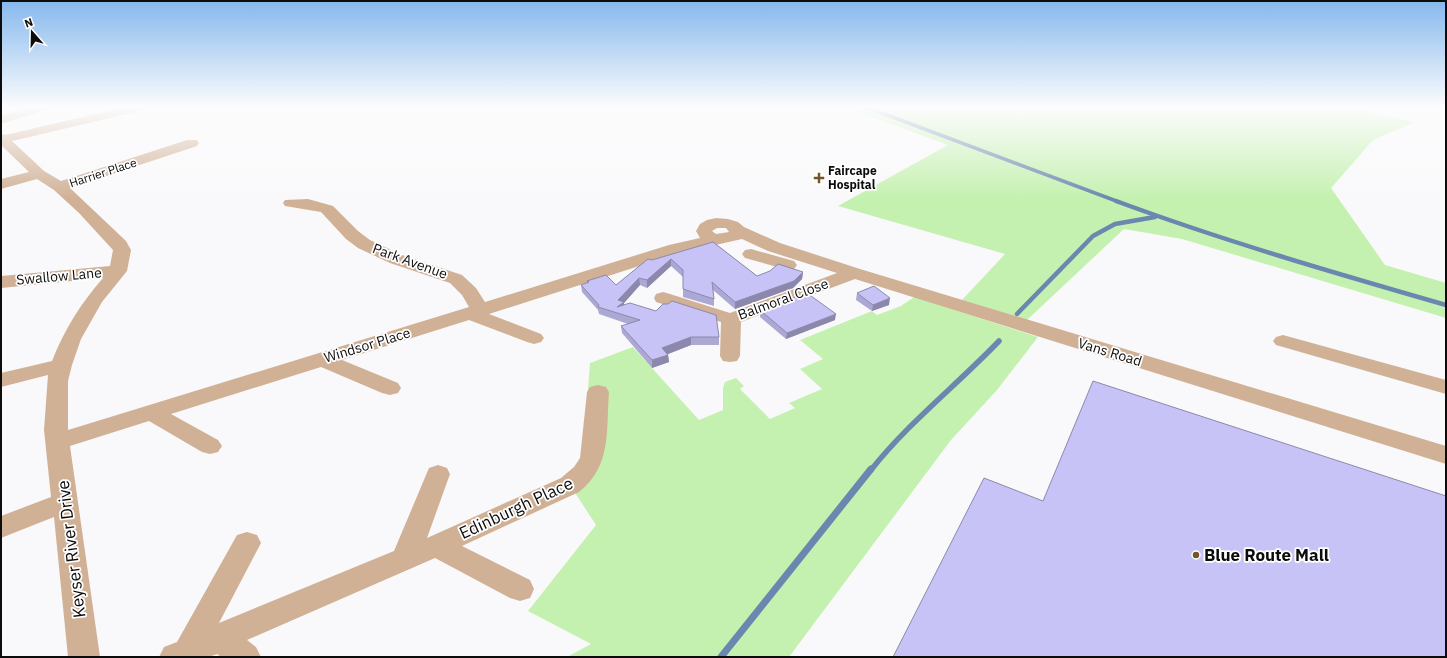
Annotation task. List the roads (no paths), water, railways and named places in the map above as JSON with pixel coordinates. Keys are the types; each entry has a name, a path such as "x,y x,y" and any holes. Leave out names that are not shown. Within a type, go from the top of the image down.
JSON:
{"street":[{"path":"2,138 39,174 59,187 120,245 122,258 118,270"},
{"name":"Harrier Place","path":"59,187 192,143"},
{"path":"1,184 39,174"},
{"name":"Park Avenue","path":"291,203 308,204 327,209 352,235 364,244 396,259 456,279 469,292 475,311"},
{"name":"Windsor Place","path":"59,441 722,235"},
{"name":"Vans Road","path":"722,235 774,247 1446,456"},
{"name":"Balmoral Close","path":"751,254 836,279"},
{"name":"Swallow Lane","path":"1,282 118,270"},
{"name":"Keyser River Drive","path":"84,657 56,403 61,365 65,350 78,324 94,300 118,270"},
{"name":"Balmoral Close","path":"663,298 731,319 854,273"},
{"path":"475,311 534,338"},
{"name":"Balmoral Close","path":"730,356 731,319"},
{"path":"1283,341 1446,387"},
{"path":"321,359 390,388"},
{"path":"1,380 61,365"},
{"name":"Edinburgh Place","path":"182,654 406,557 436,546 570,485 581,478 592,458 598,392"},
{"path":"150,412 210,446"},
{"path":"406,557 438,474"},
{"path":"1,527 66,502"},
{"name":"Edinburgh Place","path":"182,654 247,543"},
{"name":"Edinburgh Place","path":"436,546 520,589"},
{"path":"219,637 245,657"}],"waterway":[{"path":"948,138 1119,202"},
{"path":"1116,201 1198,230 1321,269 1446,305"},
{"path":"1017,314 1093,236 1115,224 1155,217"},
{"path":"871,470 901,436 999,341"},
{"path":"721,657 871,469"}],"place":[{"name":"Faircape Hospital","path":"819,178"},
{"name":"Blue Route Mall","path":"1196,555"}]}
